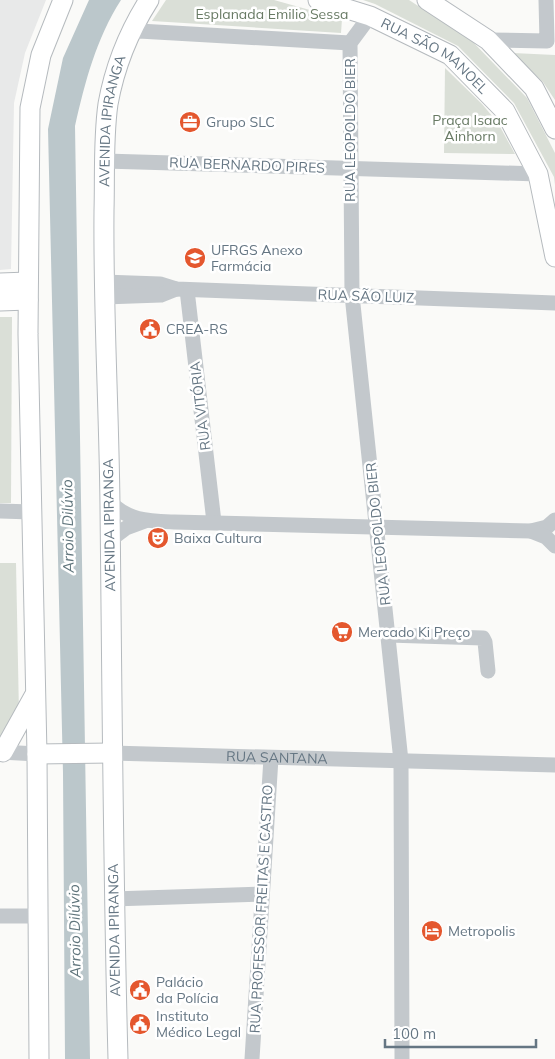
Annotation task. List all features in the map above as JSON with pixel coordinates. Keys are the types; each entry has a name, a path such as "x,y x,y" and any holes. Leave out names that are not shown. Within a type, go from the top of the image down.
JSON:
{"main road":[{"path":"39,1059 38,916 42,754 34,695 28,291 30,108 41,55 63,0"},
{"name":"AVENIDA IPIRANGA","path":"118,1059 113,899 103,753 110,540 104,289 105,161 108,105 120,56 129,33 149,0"},
{"name":"RUA SÃO MANOEL","path":"318,0 370,16 450,55 505,111 538,174 555,257"},
{"path":"427,0 488,40 534,88 555,129"},
{"path":"0,283 28,291"},
{"path":"0,301 28,291"},
{"path":"1,752 34,695"},
{"name":"RUA SANTANA","path":"42,754 103,753"}],"street":[{"path":"488,40 547,41 546,0"},
{"name":"RUA LEOPOLDO BIER","path":"370,16 350,43 352,295 378,526 401,761 402,1059"},
{"path":"129,33 139,31 350,43"},
{"name":"RUA BERNARDO PIRES","path":"105,161 538,174"},
{"name":"RUA SÃO LUIZ","path":"104,289 160,284 182,290 555,303"},
{"name":"RUA VITÓRIA","path":"182,290 214,522"},
{"path":"110,502 125,515 145,521 531,530 547,527 555,520"},
{"path":"0,511 32,512"},
{"path":"110,540 126,528 145,521"},
{"path":"531,530 546,537 555,546"},
{"path":"388,636 483,638 488,671"},
{"name":"RUA SANTANA","path":"1,752 42,754"},
{"name":"RUA SANTANA","path":"103,753 555,765"},
{"name":"RUA PROFESSOR FREITAS E CASTRO","path":"252,1059 270,758"},
{"path":"113,899 262,894"},
{"path":"0,916 38,916"}],"shaded area":[{"path":"0,0 46,0 25,53 14,103 11,269 0,270"}],"green space":[{"name":"Esplanada Emilio Sessa","path":"166,0 274,0 342,19 341,33 152,21"},
{"path":"363,0 409,0 472,41 527,98 555,153 555,185 554,177 514,103 458,46 375,4"},
{"path":"513,53 555,55 555,100 543,82"},
{"name":"Praça Isaac Ainhorn","path":"445,68 482,104 498,123 515,154 444,153"},
{"path":"0,317 12,317 11,503 0,503"},
{"path":"0,563 16,563 19,714 4,737 0,737"}],"water":[{"name":"Arroio Dilúvio","path":"89,0 121,0 98,45 87,77 75,126 90,1059 65,1059 63,773 48,129 63,58"}],"place":[{"name":"Grupo SLC","path":"190,122"},
{"name":"UFRGS Anexo Farmácia","path":"195,258"},
{"name":"CREA-RS","path":"150,329"},
{"name":"Baixa Cultura","path":"158,538"},
{"name":"Mercado Ki Preço","path":"342,632"},
{"name":"Metropolis","path":"432,931"},
{"name":"Palácio da Polícia","path":"140,990"},
{"name":"Instituto Médico Legal","path":"140,1024"}]}
